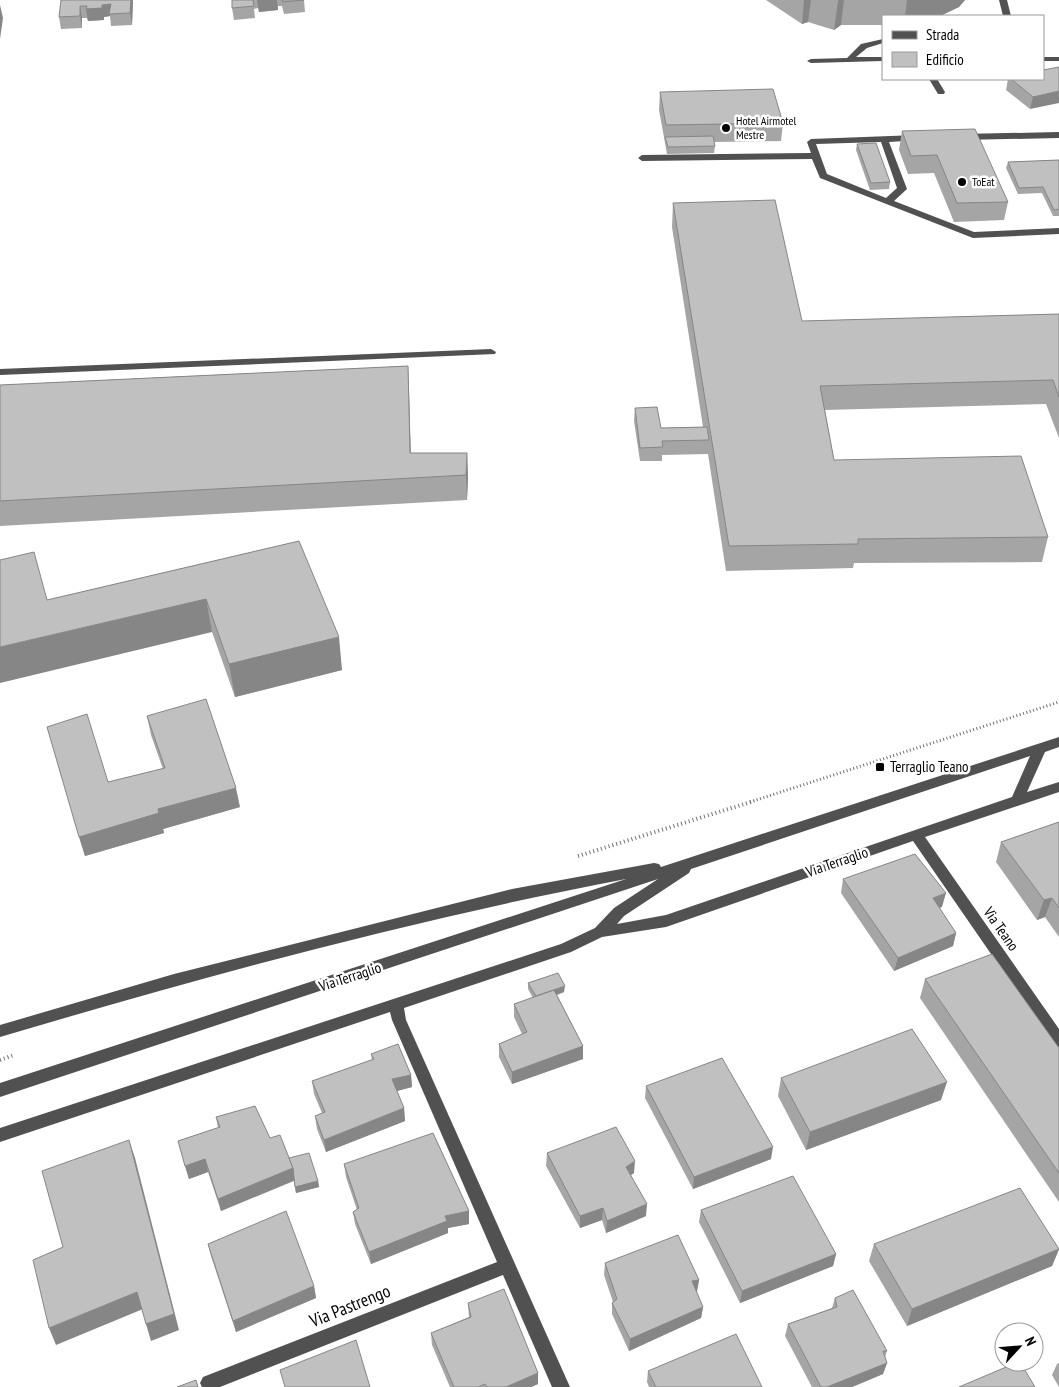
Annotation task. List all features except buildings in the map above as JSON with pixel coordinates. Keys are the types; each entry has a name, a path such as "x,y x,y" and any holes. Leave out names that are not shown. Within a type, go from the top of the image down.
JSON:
{"street":[{"path":"1003,0 1007,15"},
{"path":"850,60 858,49 871,42 882,41"},
{"path":"810,61 882,59"},
{"path":"1044,59 1059,59"},
{"path":"934,80 940,92"},
{"path":"952,138 1059,134"},
{"path":"923,138 811,142 824,176 973,235 1059,231"},
{"path":"884,139 902,189 888,201"},
{"path":"642,158 816,156"},
{"path":"0,372 491,352"},
{"name":"Via Terraglio","path":"0,1090 498,928 698,859 1059,742"},
{"path":"1017,800 1040,748"},
{"name":"Via Terraglio","path":"0,1135 566,948 600,932 666,921 1059,787"},
{"name":"Via Teano","path":"916,835 1059,1041"},
{"name":"Via Terraglio","path":"600,932 619,912 698,859"},
{"name":"Via Terraglio","path":"0,1031 174,980 512,895 698,859"},
{"path":"396,1003 399,1020 561,1387"},
{"name":"Via Pastrengo","path":"209,1383 506,1266"}],"path":[{"path":"813,780 1059,702"}],"place":[{"name":"Hotel Airmotel Mestre","path":"726,128"},
{"name":"ToEat","path":"962,182"},
{"name":"Terraglio Teano","path":"880,767"}]}
